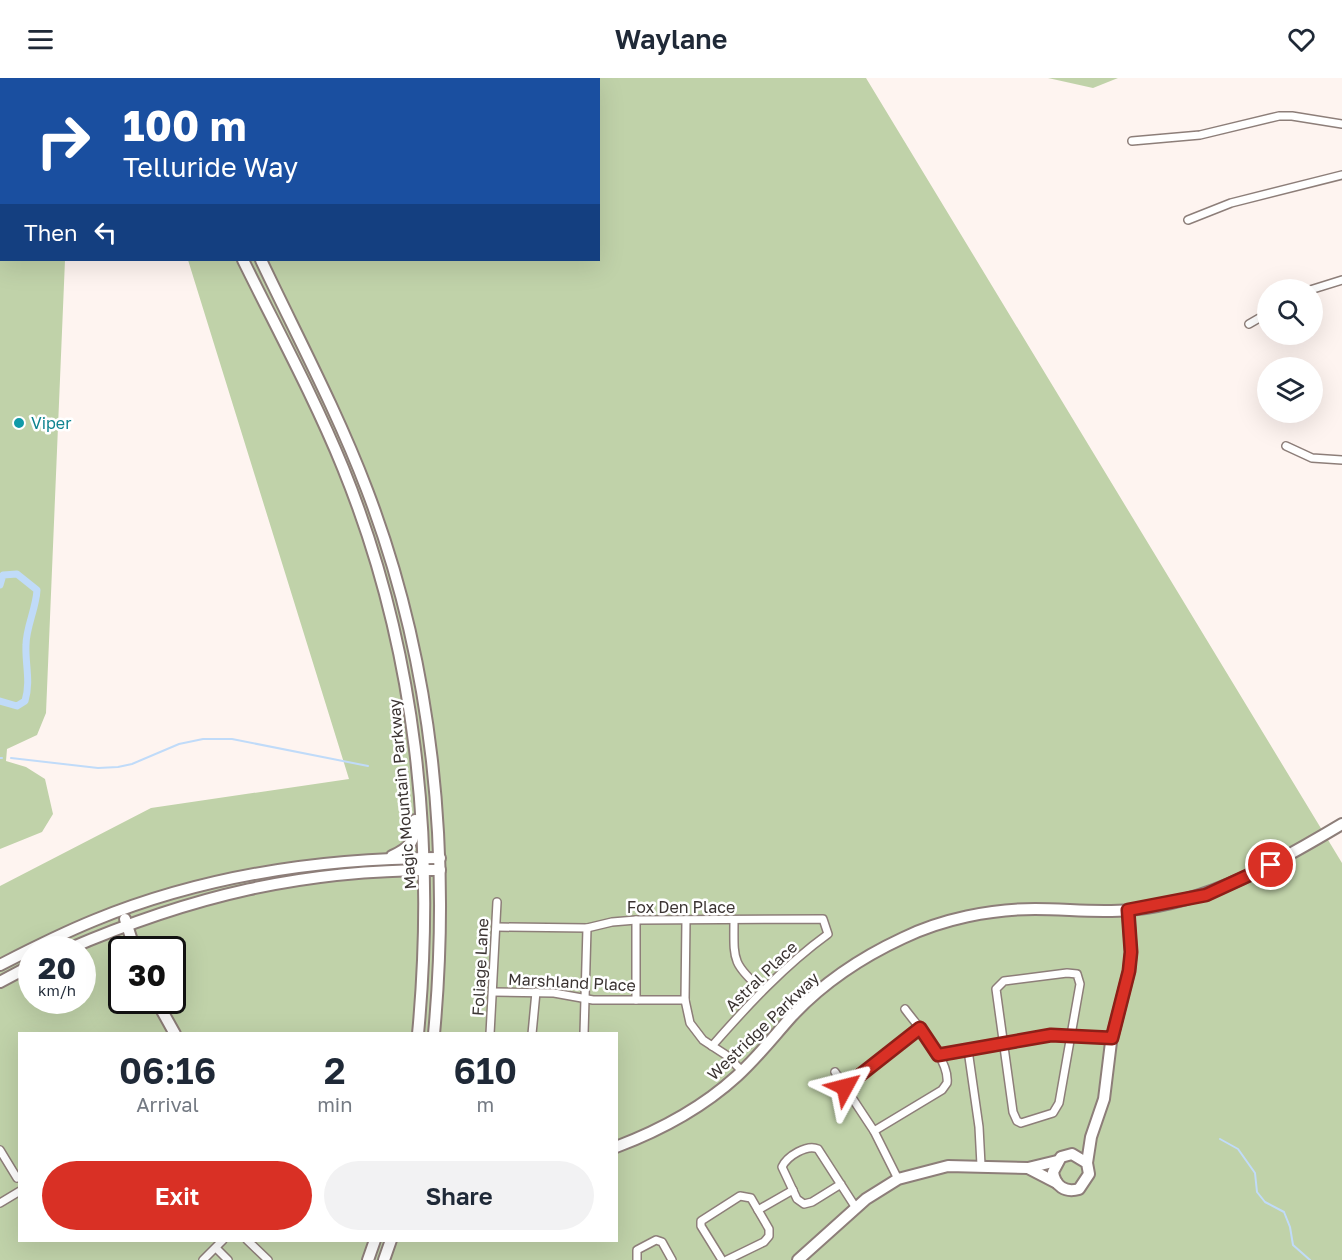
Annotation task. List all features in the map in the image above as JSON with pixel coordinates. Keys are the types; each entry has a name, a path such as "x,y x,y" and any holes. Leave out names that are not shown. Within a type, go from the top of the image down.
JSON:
{"main road":[{"name":"Magic Mountain Parkway","path":"243,261 327,430 379,572 412,714 424,864 424,966 418,1032"},
{"name":"Magic Mountain Parkway","path":"261,261 351,452 392,564 412,642 430,737 440,864 440,928 434,1032"},
{"path":"389,858 407,848 413,841 415,814 420,795"},
{"name":"Westridge Parkway","path":"618,1146 654,1132 683,1116 742,1071 792,1016 822,988 866,957 904,937 952,921 1013,910 1128,910 1180,902 1232,884 1271,865 1342,824"},
{"path":"0,965 71,930 122,909 228,879 311,865 389,858 424,864"},
{"path":"96,938 194,901 275,882 440,864"},
{"path":"122,909 131,936"},
{"path":"1028,1168 1067,1190 1079,1189 1088,1180 1087,1163 1091,1137 1104,1099 1112,1038 1129,971 1131,952 1128,910"},
{"path":"0,982 18,972"},
{"path":"164,1014 174,1032"},
{"path":"798,1260 856,1208 898,1179 932,1169 981,1165 1028,1168 1057,1161 1072,1154 1091,1137"},
{"path":"1072,1154 1087,1163"},
{"path":"1057,1161 1053,1172 1057,1183"},
{"path":"368,1260 374,1242"},
{"path":"384,1260 390,1242"}],"street":[{"path":"1132,141 1200,135 1279,116 1342,124"},
{"path":"1188,220 1231,203 1342,175"},
{"path":"1323,286 1342,280"},
{"path":"1249,324 1257,319"},
{"path":"1286,446 1312,458 1342,460"},
{"name":"Foliage Lane","path":"490,1032 497,902"},
{"name":"Fox Den Place","path":"497,927 587,928 612,922 636,920 823,919 826,927"},
{"path":"636,920 636,1000"},
{"path":"686,920 685,1000 690,1023 695,1032 711,1046 726,1054 742,1071"},
{"path":"734,920 735,959 738,968 762,990"},
{"name":"Astral Place","path":"711,1046 762,990 793,961 828,934 826,927"},
{"path":"584,1032 587,999 587,928"},
{"path":"1067,973 1077,974 1080,984 1056,1110 1026,1122 1017,1121 1013,1112 1003,1043 997,986 1004,981 1067,973"},
{"name":"Marshland Place","path":"494,992 567,994 587,999 685,1000"},
{"path":"532,1032 536,992"},
{"path":"874,1131 942,1090 947,1083 947,1073 938,1055 905,1009"},
{"path":"845,1087 920,1028"},
{"path":"938,1055 1003,1043 1071,1035 1112,1038"},
{"path":"968,1050 979,1128 981,1165"},
{"path":"835,1072 874,1131 898,1179"},
{"path":"841,1184 808,1204 801,1202 783,1172 783,1164 810,1146 818,1149 841,1184 856,1208"},
{"path":"0,1150 2,1160 17,1178"},
{"path":"758,1210 793,1190"},
{"path":"0,1203 18,1192"},
{"path":"744,1196 751,1198 769,1229 768,1239 724,1260 701,1226 701,1221 744,1196"},
{"path":"637,1260 637,1250 656,1240 662,1242 672,1260"},
{"path":"203,1260 222,1242"},
{"path":"249,1242 268,1260"},
{"path":"216,1248 228,1260"}],"green space":[{"path":"600,78 866,78 1342,863 1342,1260 0,1260 0,886 151,808 349,779 188,261 600,261"},
{"path":"1048,78 1118,78 1093,88"},
{"path":"0,261 65,261 46,713 37,735 7,749 6,761 26,767 45,779 53,814 42,832 0,849"}],"waterway":[{"path":"0,585 3,575 17,574 37,590 26,638 28,686 25,701 17,706 0,701"},
{"path":"11,758 98,768 118,767 132,764 179,744 203,739 232,739 368,766"},
{"path":"1220,1139 1238,1149 1255,1173 1257,1192 1265,1202 1284,1212 1290,1227 1293,1245 1310,1260"}],"place":[{"name":"Viper","path":"19,423"}],"route":[{"path":"845,1087 920,1028 938,1055 1051,1035 1112,1038 1129,971 1131,952 1128,910 1180,902 1206,895 1271,865"}]}
